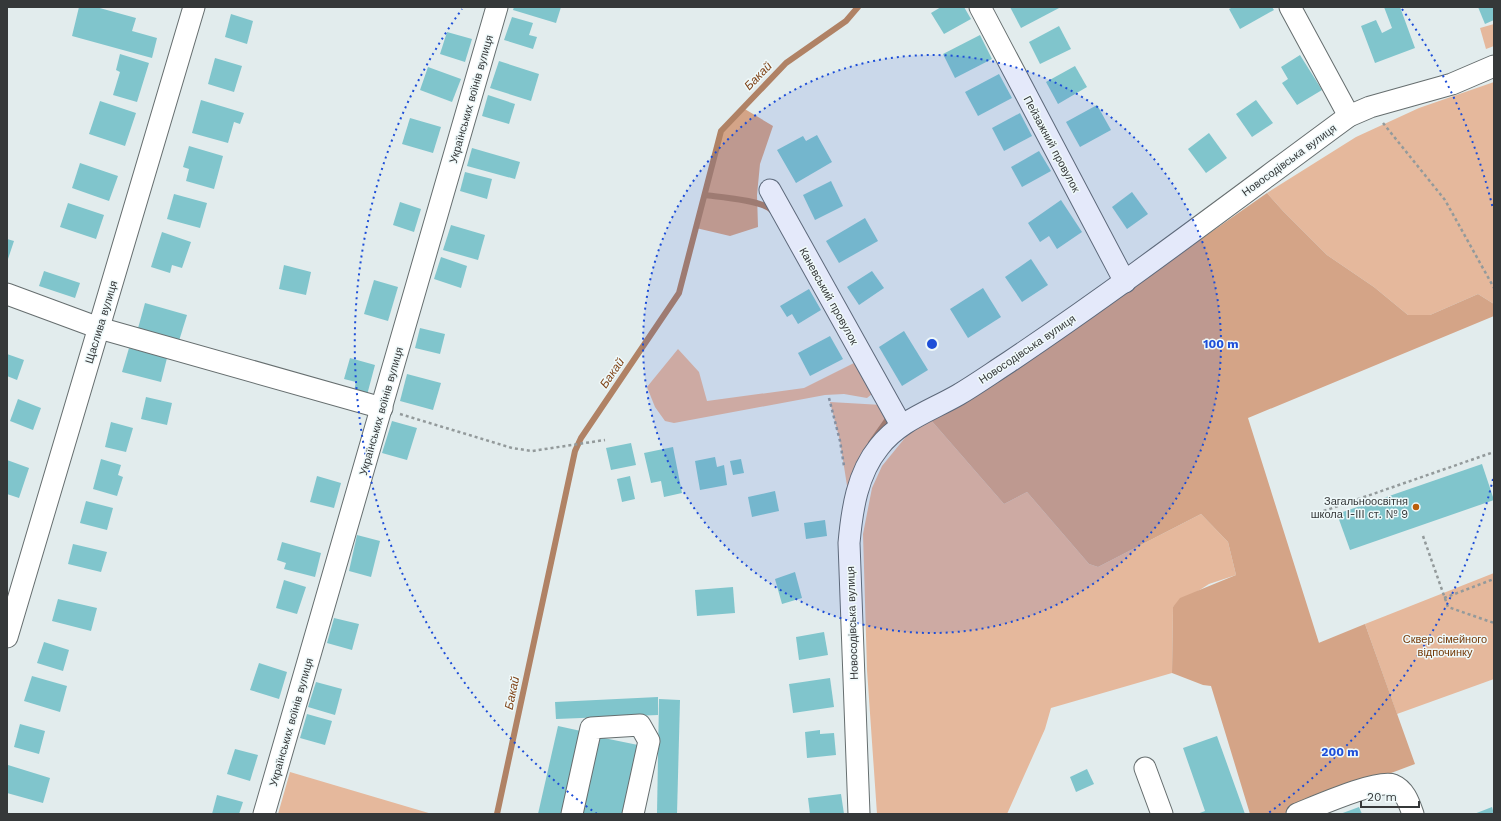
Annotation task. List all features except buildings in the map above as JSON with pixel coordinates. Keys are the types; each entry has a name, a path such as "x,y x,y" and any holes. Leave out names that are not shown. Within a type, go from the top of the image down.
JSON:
{"street":[{"name":"Щаслива вулиця","path":"7,637 194,7"},
{"name":"Українських воїнів вулиця","path":"264,814 497,7"},
{"name":"Пейзажний провулок","path":"980,7 1125,282"},
{"path":"1290,7 1349,116"},
{"name":"Новосодівська вулиця","path":"858,814 849,543 852,515 857,492 867,464 879,446 901,425 965,391 1125,282 1349,116 1370,107 1452,84 1494,66"},
{"name":"Каневський провулок","path":"770,190 901,425"},
{"path":"7,294 99,328 382,408"},
{"path":"572,814 591,728 640,725 649,741 632,814"},
{"path":"1145,768 1162,814"},
{"path":"1297,814 1369,787 1385,784 1401,790 1408,800 1413,814"}],"path":[{"path":"1370,107 1445,200 1494,288"},
{"path":"829,398 840,441 845,470"},
{"path":"382,408 512,448 532,451 605,440"},
{"path":"1318,513 1494,452"},
{"path":"1423,536 1448,607 1494,623"},
{"path":"1444,598 1494,579"}],"green space":[{"path":"1494,24 1494,46 1486,49 1480,28"},
{"path":"1494,82 1494,304 1478,294 1430,315 1408,315 1374,287 1327,255 1267,193 1356,137 1419,108"},
{"path":"678,349 699,372 707,401 804,388 854,363 872,394 867,398 844,394 825,395 674,423 665,421 655,407 647,387"},
{"path":"830,402 882,405 888,419 865,454 848,492 840,441"},
{"path":"930,419 1004,504 1027,492 1089,564 1098,567 1201,514 1228,542 1236,575 1209,584 1173,607 1172,673 1051,708 1045,729 1007,814 877,814 867,670 863,534 872,488 882,466 913,428"},
{"name":"Сквер сімейного відпочинку","path":"1494,573 1494,679 1397,714 1365,624"},
{"path":"290,772 432,814 278,814"}],"shaded area":[{"path":"743,108 773,126 760,164 757,195 758,227 730,236 696,228 721,131"},
{"path":"1267,193 1327,255 1374,287 1408,315 1430,315 1478,294 1494,304 1494,316 1248,418 1319,643 1365,624 1415,764 1282,814 1250,814 1211,686 1203,685 1172,673 1173,607 1180,598 1236,575 1228,542 1201,514 1098,567 1089,564 1027,492 1004,504 930,419 1154,272"}],"waterway":[{"name":"Бакай","path":"497,814 575,451 581,438 679,293 721,131 786,63 846,21 858,7"},
{"path":"705,195 761,204 768,207 772,211"},
{"path":"871,443 888,419 886,414"}],"place":[{"name":"Загальноосвітня школа І-ІІІ ст. № 9","path":"1416,507"}]}
